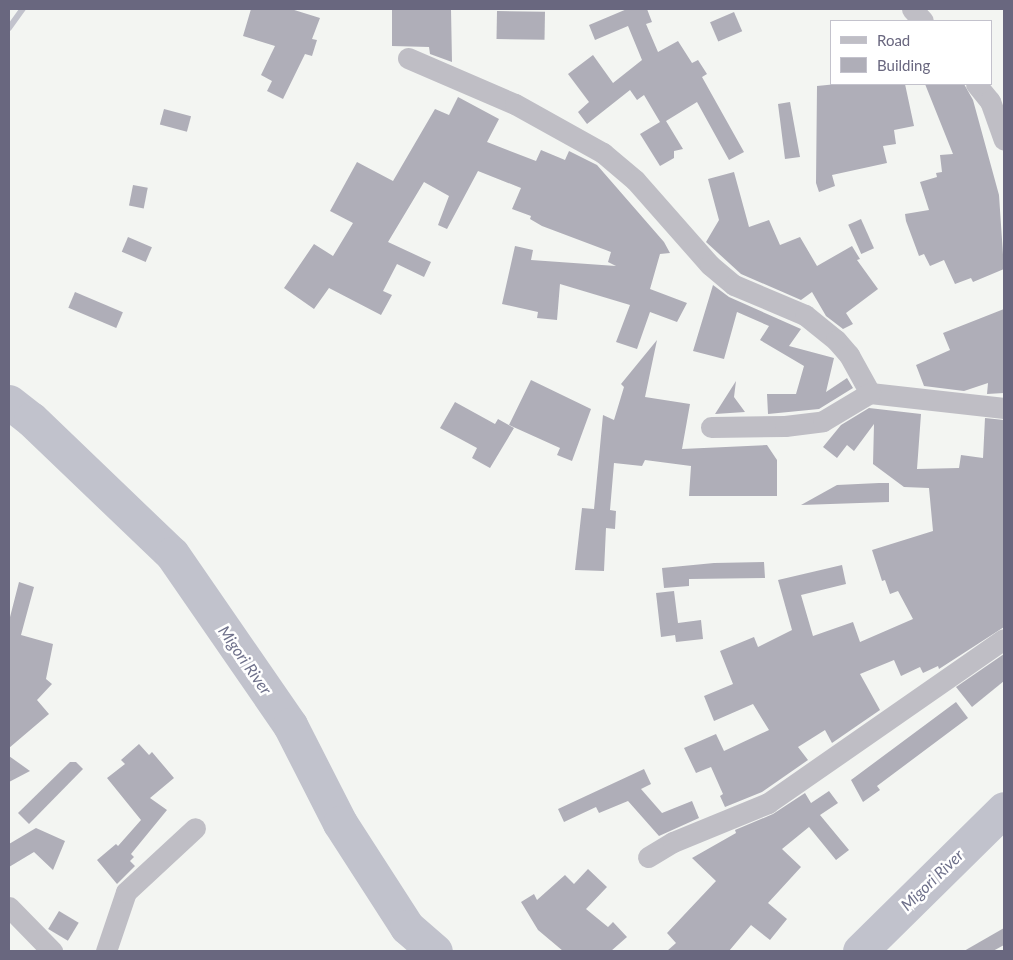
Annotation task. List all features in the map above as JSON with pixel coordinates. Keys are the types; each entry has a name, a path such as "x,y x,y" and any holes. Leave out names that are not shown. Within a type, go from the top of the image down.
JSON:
{"street":[{"path":"912,9 922,20"},
{"path":"408,58 515,104 603,153 635,180 710,265 734,284 805,315 836,340 849,355 870,393"},
{"path":"977,85 990,101 1004,140"},
{"path":"711,427 785,426 823,422 870,393 1004,408"},
{"path":"648,857 673,842 768,803 1004,639"},
{"path":"106,951 126,892 195,828"},
{"path":"9,907 52,951"}],"building":[{"path":"251,9 291,9 320,18 312,39 317,40 312,56 305,54 283,99 267,91 272,81 261,75 275,46 243,36"},
{"path":"392,9 451,9 452,62 430,54 429,47 392,46"},
{"path":"627,9 647,9 652,22 646,24 658,52 678,41 692,63 698,60 707,74 702,77 744,152 729,160 697,102 666,121 683,149 674,151 674,158 660,166 640,134 660,122 644,95 637,100 630,90 587,124 578,112 589,102 568,74 593,55 613,83 642,60 628,26 595,40 589,25"},
{"path":"497,11 545,12 545,40 497,39"},
{"path":"734,12 742,31 718,41 710,22"},
{"path":"905,85 914,126 894,130 896,144 883,146 887,163 832,175 835,186 819,192 816,183 817,86"},
{"path":"925,85 965,85 973,100 999,195 1004,269 973,282 971,278 955,284 944,260 930,266 924,254 919,256 905,214 929,210 920,182 937,177 936,173 942,172 940,155 953,154"},
{"path":"458,97 499,119 487,142 536,161 541,150 565,160 569,151 597,165 664,242 670,253 660,254 650,289 687,303 677,322 650,312 637,349 616,342 630,305 560,284 557,320 537,318 538,312 502,304 515,246 533,250 531,260 616,266 608,262 611,252 542,226 530,219 531,216 512,209 521,188 478,171 447,229 438,225 449,196 424,182 388,242 431,262 424,277 397,264 383,291 392,295 381,315 329,288 314,309 284,288 314,244 333,256 353,223 330,211 357,162 393,181 435,109 449,115"},
{"path":"790,102 800,157 785,159 778,104"},
{"path":"164,109 191,116 187,132 160,124"},
{"path":"734,172 749,227 769,220 780,245 800,237 817,266 852,246 860,259 857,260 878,289 846,313 853,324 843,329 826,316 812,292 801,300 741,274 706,242 719,220 708,179"},
{"path":"133,185 148,188 144,208 129,206"},
{"path":"861,219 874,248 861,254 848,225"},
{"path":"128,237 152,247 146,262 122,252"},
{"path":"713,285 729,297 801,329 789,346 834,358 826,392 847,378 853,388 819,409 768,414 767,394 796,394 804,366 760,340 769,326 737,312 724,359 693,351"},
{"path":"75,292 123,312 116,328 68,308"},
{"path":"1004,309 1004,393 987,394 988,383 964,391 924,386 916,365 950,350 943,333"},
{"path":"657,340 645,397 690,404 682,449 767,445 777,460 777,496 689,496 691,466 645,460 642,466 614,463 610,510 616,511 615,529 606,528 604,571 575,570 582,508 594,509 603,415 614,420 624,387 621,384"},
{"path":"531,380 591,409 572,461 557,455 560,448 509,425"},
{"path":"736,381 734,397 745,412 715,414"},
{"path":"455,402 495,424 498,419 514,428 490,468 472,458 477,448 440,428"},
{"path":"869,408 921,414 917,469 959,468 961,455 983,458 985,418 1004,420 1004,627 939,669 938,666 923,673 920,667 901,676 894,660 860,674 880,710 832,743 825,730 798,747 808,760 762,792 725,807 720,796 723,794 711,767 696,773 684,748 716,734 724,751 769,730 753,704 714,721 704,696 733,684 720,651 754,637 758,647 792,630 778,580 842,565 846,584 801,595 813,636 853,622 860,642 913,619 898,591 890,594 885,580 882,581 872,550 933,531 929,488 904,487 873,464 874,424 854,451 847,445 837,458 823,447 841,425"},
{"path":"889,483 889,502 801,505 837,485"},
{"path":"764,562 765,578 689,579 689,586 664,588 662,568 714,563"},
{"path":"19,582 34,587 21,635 53,644 46,679 52,684 37,700 49,714 9,748 9,621"},
{"path":"674,591 678,623 701,620 703,639 676,642 675,635 661,637 656,593"},
{"path":"1004,654 1004,681 972,707 956,687"},
{"path":"956,702 968,718 877,786 880,790 863,802 851,780"},
{"path":"139,744 149,755 152,752 174,778 150,798 167,810 131,854 134,857 130,861 135,866 117,884 97,860 116,844 118,846 141,820 107,778 125,764 121,760"},
{"path":"9,756 30,771 9,782"},
{"path":"70,762 76,762 83,769 29,824 18,813"},
{"path":"644,769 651,784 641,789 662,813 692,801 699,818 659,836 628,801 599,813 596,807 564,822 558,809"},
{"path":"829,791 838,803 820,815 849,850 836,860 809,827 782,849 801,867 768,903 787,919 770,940 751,925 729,951 667,951 676,943 667,933 716,881 692,858 736,833 735,830 773,814 805,793 811,803"},
{"path":"36,828 65,841 53,870 34,852 9,867 9,844"},
{"path":"588,869 607,887 586,909 608,927 613,922 627,937 611,951 563,951 538,930 521,902 534,894 537,900 565,875 574,884"},
{"path":"59,911 79,923 68,941 48,929"},
{"path":"1004,928 1004,945 993,951 964,951"}],"waterway":[{"path":"9,28 23,9"},
{"name":"Migori River","path":"9,402 31,419 172,554 290,725 340,823 407,927 435,951"},
{"name":"Migori River","path":"860,951 1004,809"}]}
